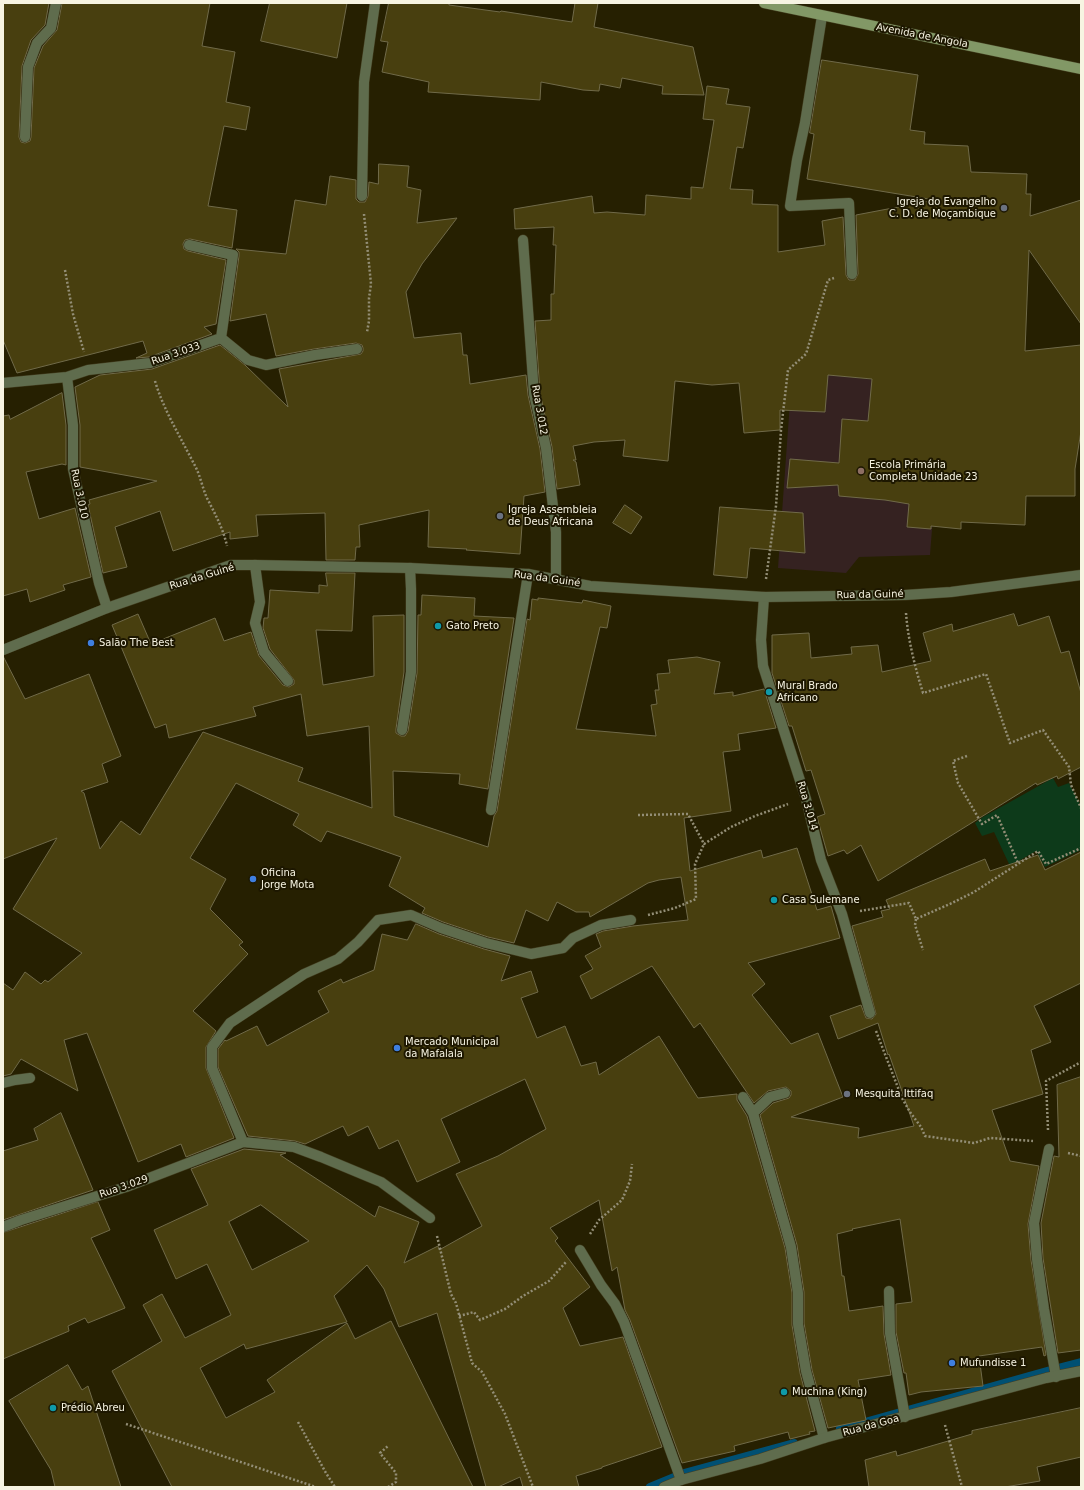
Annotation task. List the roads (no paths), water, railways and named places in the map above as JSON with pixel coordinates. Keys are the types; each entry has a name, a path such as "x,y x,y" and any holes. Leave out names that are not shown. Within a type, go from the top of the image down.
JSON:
{"main road":[{"name":"Avenida de Angola","path":"764,3 1081,69"}],"street":[{"path":"25,136 28,67 37,43 51,28 56,3"},
{"path":"362,196 362,122 364,82 376,3"},
{"path":"822,16 790,206 849,204 852,274"},
{"name":"Rua 3.012","path":"523,240 534,394 546,448 556,532 556,579"},
{"path":"189,245 233,256 221,338 248,360 266,365 314,355 357,349"},
{"name":"Rua 3.033","path":"3,383 67,377 88,370 150,363 221,338"},
{"name":"Rua 3.010","path":"67,377 72,425 73,469 106,608"},
{"path":"256,565 260,602 255,623 264,652 288,681"},
{"name":"Rua da Guiné","path":"3,650 106,608 231,566 256,565 410,568 528,574 590,586 764,597 905,595 951,592 1081,575"},
{"path":"402,730 411,672 410,568"},
{"path":"491,810 528,574"},
{"name":"Rua 3.014","path":"764,597 761,640 763,666 806,799 821,860 842,914 870,1013"},
{"path":"430,1218 381,1182 328,1159 294,1147 243,1142 212,1068 212,1047 230,1023 304,974 338,959 358,942 378,920 411,915 440,928 480,941 531,954 563,948 573,938 601,925 631,920"},
{"path":"3,1083 30,1078"},
{"path":"754,1114 770,1097 785,1094"},
{"path":"743,1097 754,1114 791,1247 798,1293 798,1324 806,1371 824,1438"},
{"name":"Rua 3.029","path":"3,1227 126,1187 243,1142"},
{"path":"1049,1145 1034,1223 1044,1308 1056,1377"},
{"path":"580,1250 601,1285 615,1304 624,1322 681,1480"},
{"path":"889,1291 890,1332 905,1417"},
{"name":"Rua da Goa","path":"664,1487 681,1480 760,1459 824,1438 1081,1371"}],"waterway":[{"path":"840,1429 1081,1362"},
{"path":"650,1487 684,1473 794,1443"}],"place":[{"name":"Igreja do Evangelho C. D. de Moçambique","path":"1004,208"},
{"name":"Escola Primária Completa Unidade 23","path":"861,471"},
{"name":"Igreja Assembleia de Deus Africana","path":"500,516"},
{"name":"Gato Preto","path":"438,626"},
{"name":"Salão The Best","path":"91,643"},
{"name":"Mural Brado Africano","path":"769,692"},
{"name":"Oficina Jorge Mota","path":"253,879"},
{"name":"Casa Sulemane","path":"774,900"},
{"name":"Mercado Municipal da Mafalala","path":"397,1048"},
{"name":"Mesquita Ittifaq","path":"847,1094"},
{"name":"Mufundisse 1","path":"952,1363"},
{"name":"Muchina (King)","path":"784,1392"},
{"name":"Prédio Abreu","path":"53,1408"}]}
